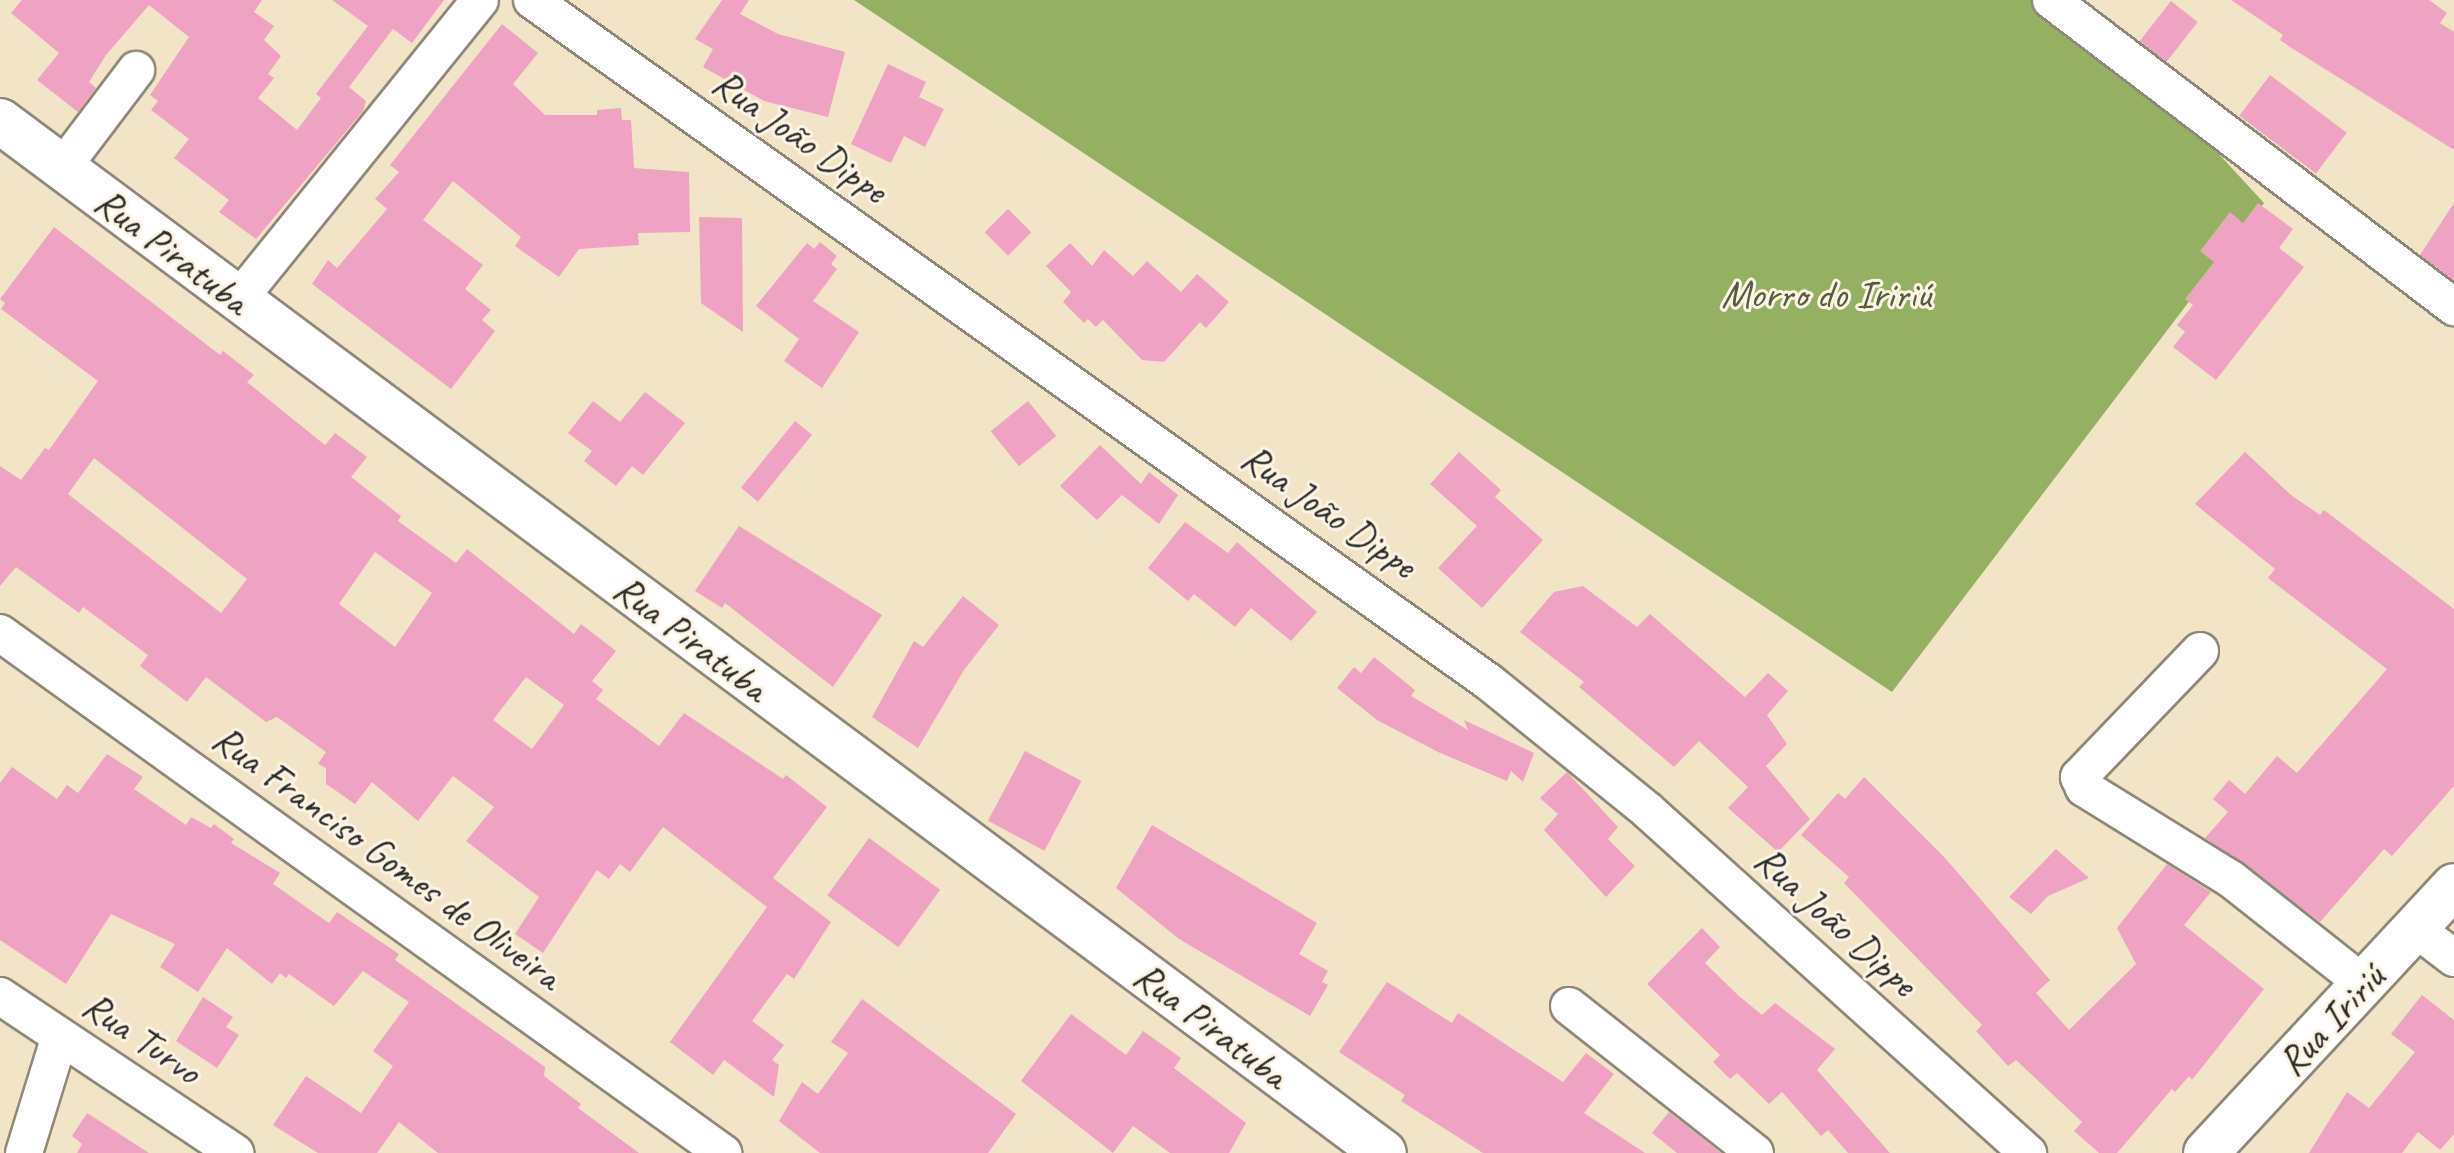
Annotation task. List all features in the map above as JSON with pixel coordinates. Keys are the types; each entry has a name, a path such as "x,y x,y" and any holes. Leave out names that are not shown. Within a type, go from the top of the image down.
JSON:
{"main road":[{"name":"Rua Piratuba","path":"0,121 1384,1153"},
{"name":"Rua Iririú","path":"2212,1151 2454,886"}],"street":[{"path":"238,300 480,0"},
{"name":"Rua João Dippe","path":"532,0 1489,682 1647,810 2028,1153"},
{"path":"2051,0 2454,307"},
{"path":"62,168 136,70"},
{"name":"Rua Franciso Gomes de Oliveira","path":"0,633 723,1153"},
{"path":"2200,651 2079,777 2084,788 2231,879 2364,984"},
{"path":"2416,929 2454,958"},
{"name":"Rua Turvo","path":"0,996 235,1153"},
{"path":"1569,1006 1755,1153"},
{"path":"24,1153 60,1036"}],"green space":[{"name":"Morro do Iririú","path":"854,0 2077,0 2264,203 1892,692"}],"building":[{"path":"22,0 262,0 254,12 274,26 264,40 281,56 268,74 274,78 258,98 297,130 321,98 316,94 368,26 332,0 444,0 412,43 393,29 349,87 366,101 363,111 256,239 219,212 229,200 174,158 189,139 151,110 158,101 150,95 189,37 149,5 106,55 89,82 96,88 78,112 37,80 59,53 11,13"},
{"path":"722,0 749,0 740,14 778,34 845,52 828,117 764,101 703,67 713,49 695,39"},
{"path":"2231,0 2429,0 2447,13 2440,23 2454,32 2454,150 2290,47 2280,40 2283,35"},
{"path":"2171,1 2198,22 2166,62 2140,41"},
{"path":"502,24 538,53 513,84 545,115 597,115 597,110 621,108 622,120 631,120 634,168 689,172 690,232 638,233 639,245 579,249 559,277 515,246 521,237 453,181 423,220 483,265 465,289 491,310 482,320 495,331 451,389 312,284 328,260 337,268 387,209 375,199 399,172 390,165"},
{"path":"888,64 926,82 919,97 944,109 925,147 904,136 891,163 851,144"},
{"path":"2270,75 2347,133 2316,174 2239,116"},
{"path":"2258,203 2293,229 2279,248 2304,267 2216,380 2173,347 2185,332 2177,325 2193,305 2185,299 2214,262 2200,251 2230,212 2243,223"},
{"path":"2454,203 2454,281 2420,255"},
{"path":"1008,209 1031,232 1008,256 985,232"},
{"path":"699,217 742,218 743,332 701,303"},
{"path":"54,227 220,355 223,351 254,375 247,382 325,445 335,433 367,457 351,477 401,516 398,521 456,563 467,549 574,634 581,624 616,651 592,681 603,690 596,699 659,746 684,713 783,779 786,775 827,807 773,878 831,922 794,979 787,974 752,1021 784,1045 772,1060 779,1065 774,1097 724,1060 713,1075 670,1042 767,907 663,827 630,872 620,864 609,879 597,870 543,953 515,934 539,897 466,841 494,807 453,776 418,821 372,782 355,804 326,784 326,768 318,764 326,752 277,717 266,722 206,677 187,702 140,666 148,655 83,607 79,613 16,567 0,586 0,466 21,480 45,448 49,450 98,381 1,309 5,303 0,299","holes":["94,458 247,579 221,613 68,494","375,552 432,593 395,647 339,604","526,677 564,705 532,749 493,720"]},
{"path":"820,242 837,256 831,264 837,269 813,301 859,332 822,388 784,361 799,339 756,306 807,243 814,249"},
{"path":"1070,243 1092,266 1104,250 1133,276 1147,261 1181,292 1197,274 1229,302 1206,328 1200,322 1164,362 1142,360 1103,320 1096,327 1088,319 1084,323 1063,302 1071,292 1046,266"},
{"path":"645,392 685,423 643,475 632,466 616,486 584,461 592,451 568,433 593,401 620,422"},
{"path":"1028,401 1056,436 1019,466 991,431"},
{"path":"795,421 812,435 758,502 741,488"},
{"path":"1100,445 1141,484 1149,472 1178,495 1159,524 1122,495 1097,520 1060,486"},
{"path":"1459,452 1501,490 1495,497 1543,540 1482,608 1438,568 1477,526 1430,484"},
{"path":"2245,452 2291,495 2320,515 2324,510 2454,609 2454,786 2392,856 2384,849 2320,922 2205,838 2228,812 2213,799 2229,780 2245,794 2277,756 2297,773 2387,669 2268,578 2275,569 2195,504"},
{"path":"1185,522 1228,553 1237,542 1317,612 1291,641 1251,608 1235,627 1194,594 1188,601 1148,568"},
{"path":"739,526 882,615 833,687 725,603 722,608 695,591"},
{"path":"1583,586 1637,627 1650,614 1745,697 1768,673 1788,691 1767,715 1787,744 1766,766 1810,819 1778,852 1728,808 1748,787 1699,741 1674,767 1579,687 1584,682 1520,632 1554,592"},
{"path":"963,596 999,625 964,670 918,748 872,717 914,641 923,647"},
{"path":"1374,657 1415,690 1411,696 1468,730 1464,720 1534,753 1523,782 1511,771 1507,781 1438,752 1377,720 1337,688 1354,667 1361,673"},
{"path":"1025,751 1082,781 1044,851 988,821"},
{"path":"107,754 143,777 134,789 186,825 191,817 211,828 214,824 234,839 231,843 280,873 273,884 329,923 337,912 399,954 395,960 545,1067 544,1076 581,1104 578,1108 639,1153 438,1153 399,1122 377,1153 318,1153 273,1125 306,1076 361,1113 393,1066 373,1051 409,1002 363,971 334,1006 289,974 286,978 280,973 272,984 227,948 198,992 160,967 175,944 111,914 66,984 0,940 0,783 12,767 57,799 67,785 78,793"},
{"path":"1567,772 1618,827 1608,839 1635,866 1606,897 1544,830 1558,814 1540,798"},
{"path":"1864,777 1946,859 2050,980 2036,993 2069,1030 2136,964 2117,928 2167,864 2211,892 2184,925 2264,989 2192,1080 2189,1076 2175,1092 2172,1089 2117,1153 2099,1153 2074,1131 2082,1122 2016,1060 2008,1066 1976,1031 1982,1025 1844,883 1849,877 1801,835 1838,793 1845,799"},
{"path":"1152,825 1317,923 1299,954 1328,971 1322,982 1328,985 1310,1016 1179,939 1116,888"},
{"path":"869,838 940,890 898,947 827,895"},
{"path":"2056,849 2089,878 2048,896 2031,914 2009,897"},
{"path":"1702,928 1720,947 1705,963 1739,996 1762,1015 1775,1003 1835,1049 1817,1070 1890,1153 1848,1153 1828,1130 1821,1136 1782,1092 1769,1104 1737,1073 1730,1079 1713,1062 1720,1055 1647,984"},
{"path":"1387,982 1452,1023 1458,1013 1563,1082 1586,1053 1614,1074 1584,1113 1645,1153 1483,1153 1401,1101 1405,1095 1339,1052"},
{"path":"2422,995 2454,1020 2454,1134 2440,1150 2418,1132 2402,1153 2309,1153 2347,1092 2369,1108 2415,1052 2391,1034"},
{"path":"203,997 233,1017 226,1027 239,1035 217,1068 176,1041"},
{"path":"862,999 1016,1114 988,1153 820,1153 779,1121 802,1082 818,1094 848,1053 831,1042"},
{"path":"1071,1014 1126,1055 1143,1031 1181,1058 1174,1068 1246,1123 1229,1153 1170,1153 1133,1126 1113,1153 1021,1081"},
{"path":"1669,1112 1721,1153 1677,1153 1652,1133"},
{"path":"87,1113 149,1153 77,1153 82,1144 72,1136"}]}
